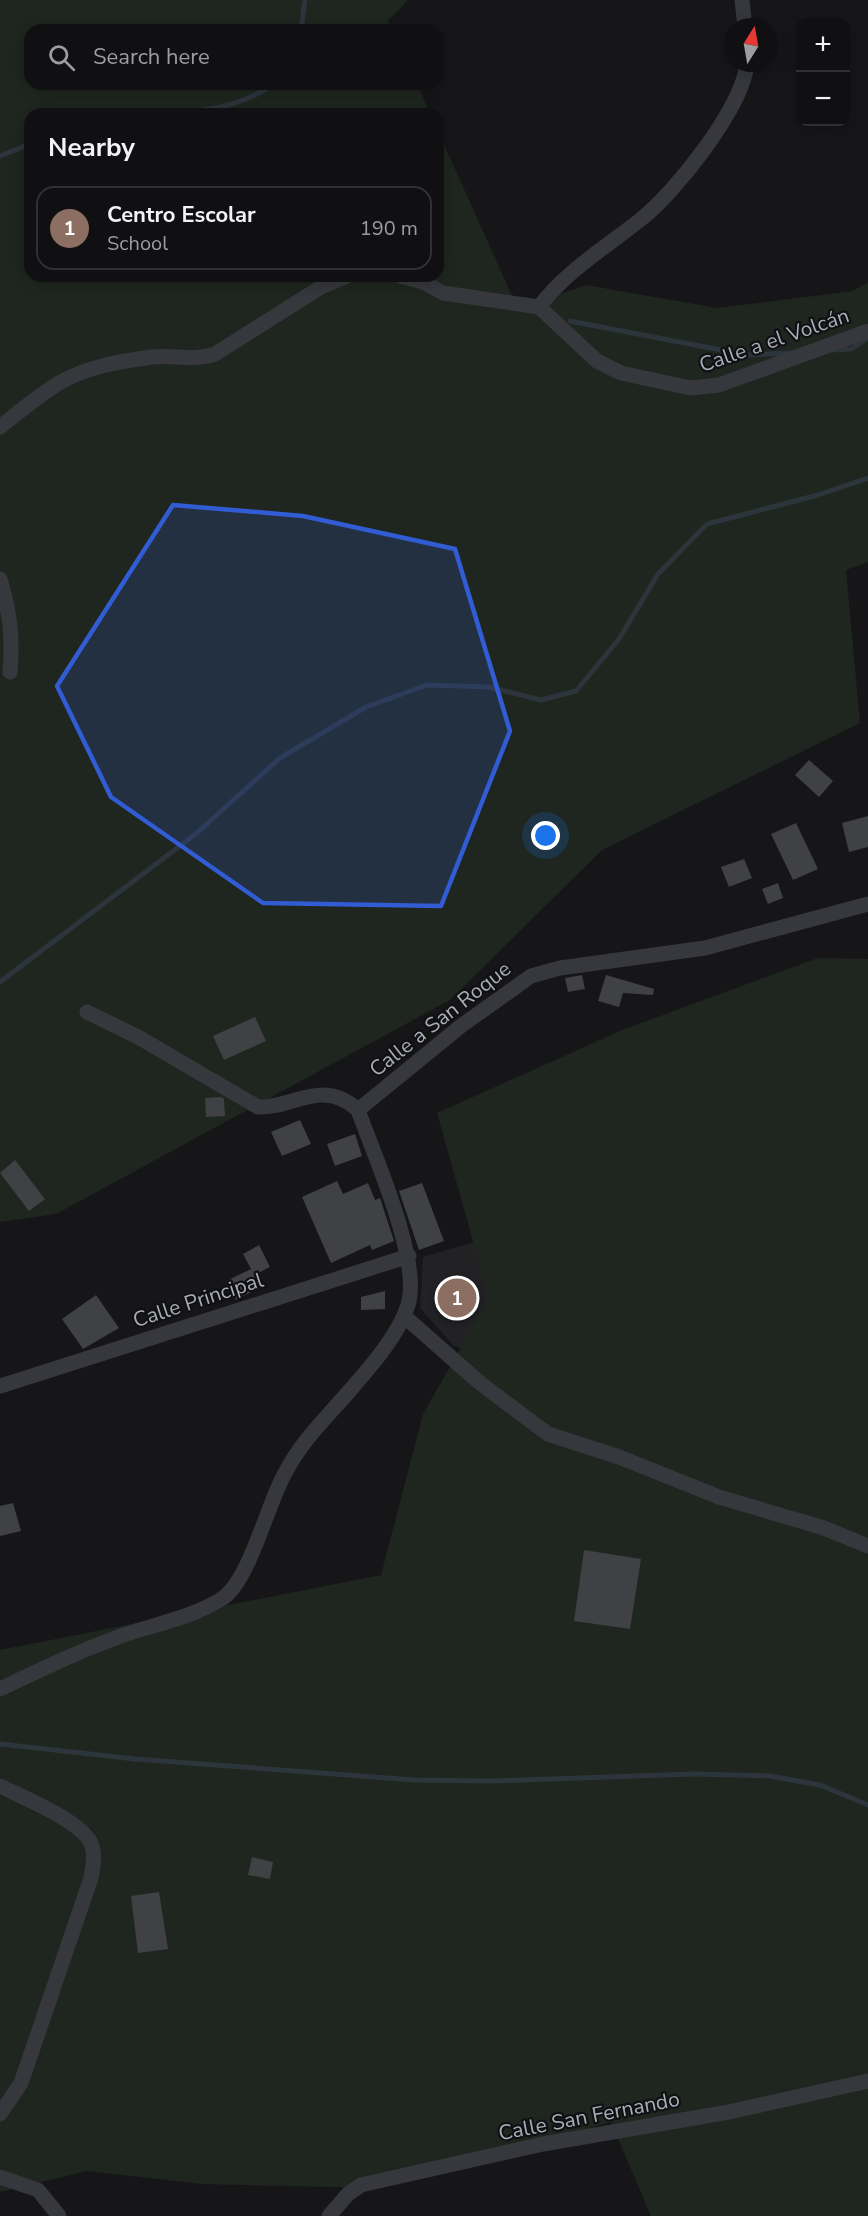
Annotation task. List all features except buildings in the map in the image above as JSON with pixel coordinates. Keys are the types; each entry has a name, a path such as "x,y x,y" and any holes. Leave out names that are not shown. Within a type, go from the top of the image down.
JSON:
{"street":[{"path":"742,0 744,18"},
{"path":"423,282 443,293 539,307 582,265 660,202 722,125 742,90 745,72"},
{"path":"0,427 59,383 92,369 150,357 172,355 201,359 215,354 321,287 333,282"},
{"name":"Calle a el Volcán","path":"539,307 597,361 630,376 690,388 719,385 868,331"},
{"path":"0,579 10,611 13,635 10,672"},
{"name":"Calle a San Roque","path":"358,1110 461,1026 531,976 560,968 705,948 868,904"},
{"path":"0,1689 85,1649 178,1619 210,1605 232,1590 244,1569 285,1471 313,1430 353,1387 404,1316 411,1290 409,1256 358,1110 341,1098 326,1096 308,1096 267,1107 258,1107 138,1037 87,1012"},
{"name":"Calle Principal","path":"0,1386 409,1256"},
{"path":"404,1316 480,1383 548,1434 619,1457 719,1497 824,1528 868,1545"},
{"path":"0,1786 79,1828 90,1840 94,1859 91,1878 21,2083 0,2114"},
{"name":"Calle San Fernando","path":"329,2216 348,2194 361,2185 543,2144 729,2112 868,2081"},
{"path":"0,2177 38,2190 59,2216"}],"highlighted area":[{"path":"173,505 303,516 455,549 510,731 441,906 263,903 111,797 57,686"}],"shaded area":[{"path":"0,0 408,0 388,21 389,24 24,24 24,90 420,90 427,108 24,108 24,282 444,282 444,144 518,309 586,285 717,308 853,291 868,282 868,562 846,570 860,723 602,850 450,1000 56,1214 0,1222"},
{"path":"818,958 868,959 868,2216 651,2216 611,2122 380,2188 202,2184 87,2171 0,2192 0,1650 381,1575 423,1414 489,1298 437,1113 622,1030"},
{"path":"481,1240 506,1342 466,1351 453,1345 420,1308 423,1257"}],"waterway":[{"path":"302,24 305,0"},
{"path":"214,108 236,103 265,90"},
{"path":"0,156 24,146"},
{"path":"570,321 747,355 790,353"},
{"path":"832,350 851,349 868,338"},
{"path":"0,982 197,833 280,758 366,707 427,685 489,687 541,700 576,691 619,639 658,574 707,524 818,495 868,478"},
{"path":"0,1744 135,1759 414,1780 490,1781 693,1774 770,1776 820,1785 868,1805"}],"place":[{"name":"Centro Escolar","path":"457,1298"}]}
